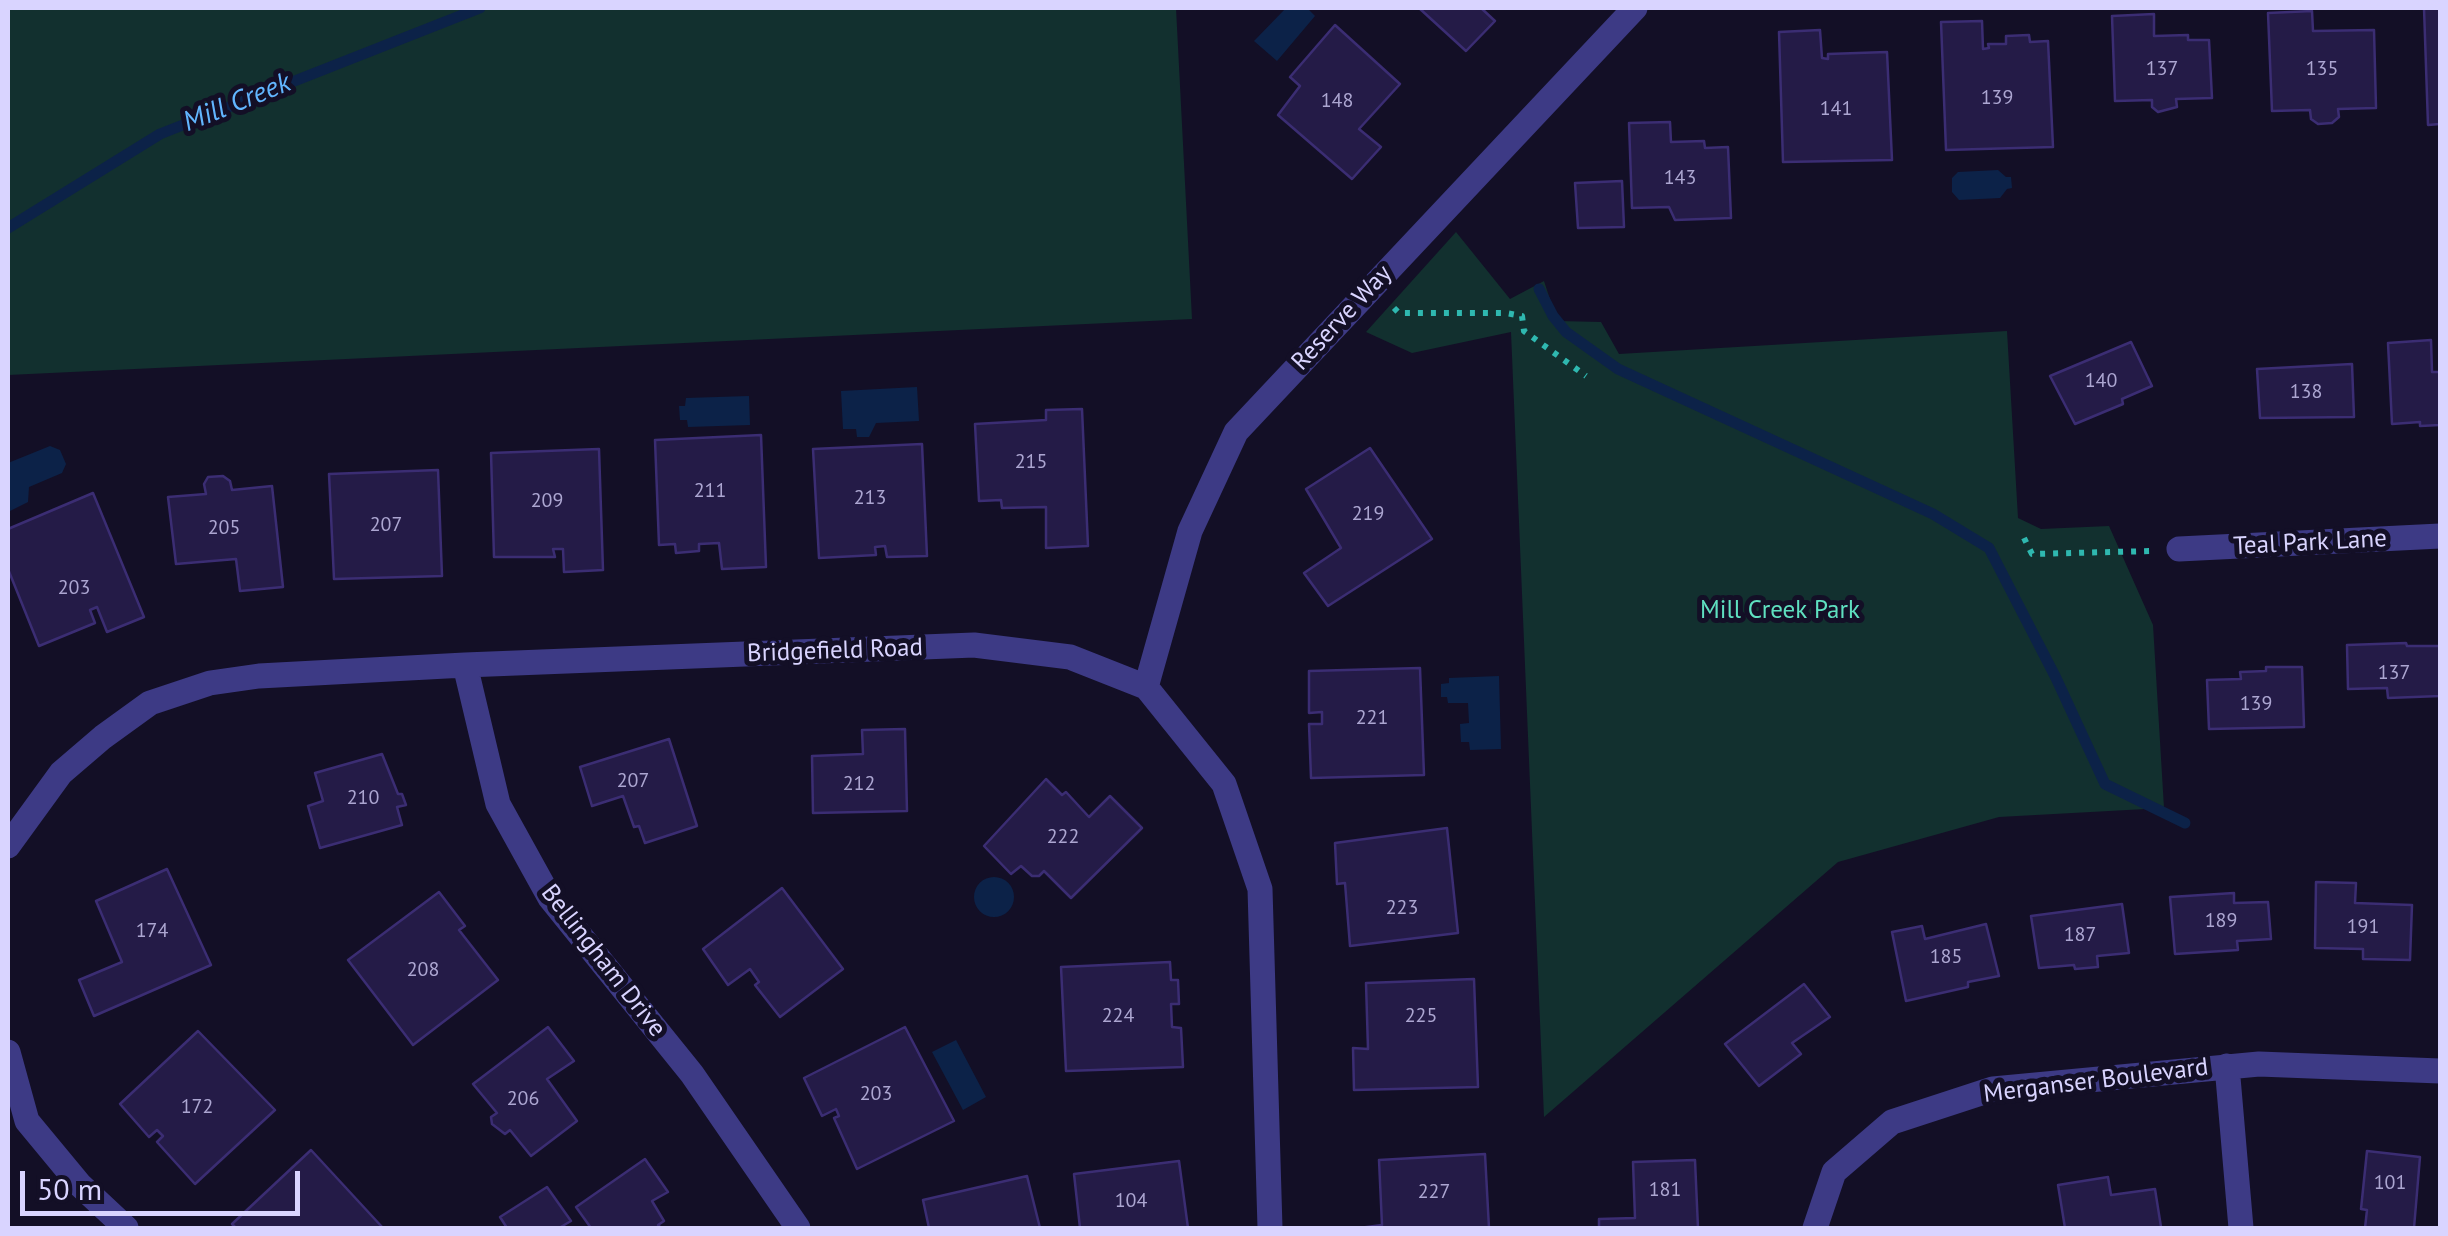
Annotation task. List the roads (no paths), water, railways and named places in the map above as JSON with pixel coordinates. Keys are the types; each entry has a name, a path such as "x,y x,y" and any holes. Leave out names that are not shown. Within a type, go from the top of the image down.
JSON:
{"street":[{"name":"Reserve Way","path":"1146,687 1190,531 1236,432 1635,8"},
{"name":"Teal Park Lane","path":"2179,550 2440,536"},
{"name":"Bridgefield Road","path":"8,846 61,773 103,736 150,703 210,683 259,676 465,665 974,646 1070,657 1146,687 1224,784 1260,889 1270,1228"},
{"name":"Bellingham Drive","path":"465,665 498,804 550,898 692,1074 798,1228"},
{"path":"8,1052 27,1121 80,1185 126,1228"},
{"name":"Merganser Boulevard","path":"1815,1228 1834,1172 1892,1122 1993,1090 2227,1066 2277,1064 2440,1071"},
{"path":"2227,1066 2241,1228"}],"water":[{"path":"1286,8 1307,8 1315,16 1277,61 1254,41"},
{"path":"1998,170 2011,177 2012,188 2000,198 1959,200 1952,192 1952,178 1958,172"},
{"path":"917,387 919,421 876,423 869,437 857,437 856,429 843,429 841,391"},
{"path":"749,396 750,425 688,427 687,420 680,420 679,406 685,406 686,398"},
{"path":"50,446 60,450 66,464 62,473 29,487 28,502 8,512 8,463"},
{"path":"1499,676 1501,749 1470,750 1469,742 1461,742 1460,724 1469,723 1468,703 1448,703 1447,697 1441,697 1441,684 1449,683 1449,678"},
{"path":"994,877 1008,883 1014,897 1008,911 994,917 980,911 974,897 980,883"},
{"path":"956,1040 986,1097 963,1110 932,1052"}],"waterway":[{"name":"Mill Creek","path":"8,228 160,134 480,8"},
{"path":"1539,289 1566,332 1618,369 1933,514 1989,548 2105,784 2185,823"}],"park label":[{"name":"Mill Creek Park","path":"1780,611"}]}
